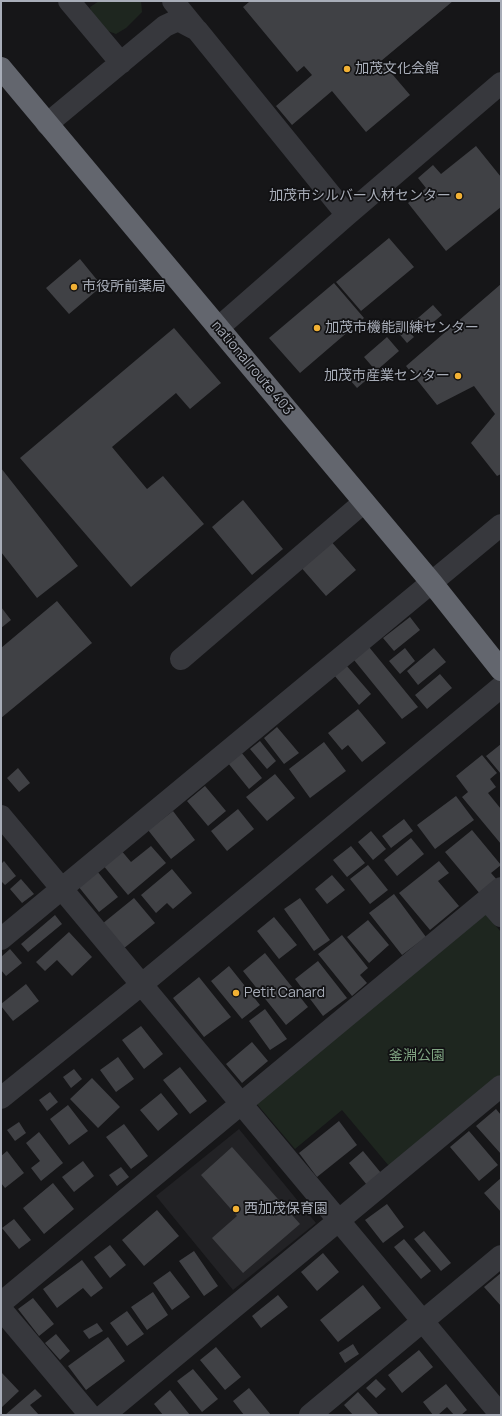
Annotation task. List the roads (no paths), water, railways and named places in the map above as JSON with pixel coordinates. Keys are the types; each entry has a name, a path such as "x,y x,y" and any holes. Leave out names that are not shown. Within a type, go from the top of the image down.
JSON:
{"highway":[{"name":"national route 403","path":"1,68 432,582 501,670"}],"street":[{"path":"69,1 121,63"},
{"path":"173,1 346,215"},
{"path":"48,124 165,26 178,20 197,30"},
{"path":"218,328 346,215 501,83"},
{"path":"181,659 364,502"},
{"path":"1,939 501,525"},
{"path":"1,1098 141,985 501,687"},
{"path":"1,816 498,1412"},
{"path":"1,1303 494,894 501,916"},
{"path":"104,1415 501,1086"},
{"path":"310,1415 501,1256"},
{"path":"1,1309 90,1415"}],"place":[{"name":"加茂文化会館","path":"347,69"},
{"name":"加茂市シルバー人材センター","path":"459,196"},
{"name":"市役所前薬局","path":"74,287"},
{"name":"加茂市機能訓練センター","path":"317,328"},
{"name":"加茂市産業センター","path":"458,376"},
{"name":"Petit Canard","path":"236,993"},
{"name":"西加茂保育園","path":"236,1209"}],"park label":[{"name":"釜淵公園","path":"417,1056"}]}
